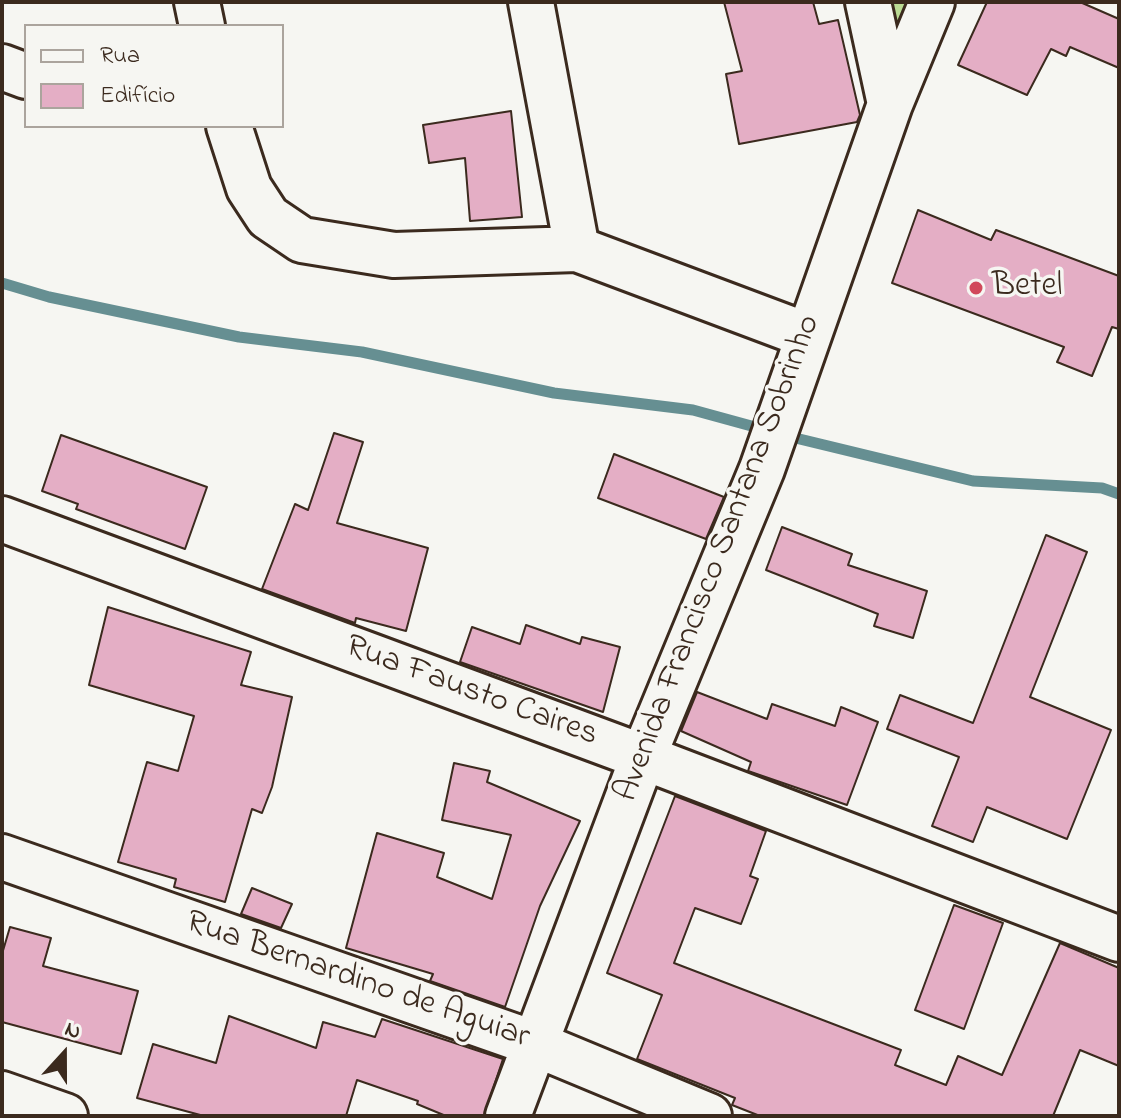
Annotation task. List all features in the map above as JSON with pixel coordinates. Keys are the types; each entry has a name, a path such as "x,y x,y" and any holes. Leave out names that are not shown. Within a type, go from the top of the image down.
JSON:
{"street":[{"path":"197,2 202,24"},
{"path":"531,2 577,249"},
{"path":"868,2 890,104"},
{"name":"Avenida Francisco Santana Sobrinho","path":"508,1116 643,757 762,469 806,335 890,104 932,2"},
{"path":"2,67 24,75"},
{"path":"230,128 249,188 268,217 282,230 302,240 394,255 577,249 806,335"},
{"name":"Rua Fausto Caires","path":"2,519 643,757 1119,939"},
{"name":"Rua Bernardino de Aguiar","path":"2,857 533,1043 709,1116"},
{"path":"2,1094 65,1116"}],"green space":[{"path":"890,2 930,2 899,42"}],"building":[{"path":"724,2 813,2 819,24 838,20 860,115 857,122 739,144 726,74 742,71"},
{"path":"987,2 1080,2 1119,19 1119,68 1070,47 1066,56 1051,49 1027,95 958,65"},
{"path":"511,111 522,217 470,221 465,158 429,163 423,125"},
{"path":"918,210 991,240 996,230 1119,276 1119,329 1112,327 1092,376 1057,362 1064,347 892,283"},
{"path":"334,433 363,442 337,523 428,548 406,631 356,618 355,623 262,589 295,504 308,510"},
{"path":"61,435 207,487 185,549 76,509 78,504 42,491"},
{"path":"614,454 724,497 706,539 598,498"},
{"path":"782,527 852,554 848,565 927,591 913,638 874,626 878,614 766,570"},
{"path":"1046,535 1087,552 1030,697 1111,730 1067,839 987,807 973,842 932,826 959,757 887,729 900,695 973,723"},
{"path":"108,607 251,652 241,685 292,697 272,787 262,813 252,809 225,902 174,887 176,879 118,862 147,762 178,771 194,716 89,685"},
{"path":"526,625 580,644 582,637 620,647 603,712 460,662 472,627 520,644"},
{"path":"697,692 767,719 772,704 835,726 841,707 878,722 847,805 748,771 751,762 681,731"},
{"path":"454,763 490,771 487,782 580,821 540,906 505,1007 430,981 433,974 346,948 377,833 444,853 437,877 492,899 511,835 442,820"},
{"path":"675,796 766,831 750,876 758,879 741,924 695,908 674,963 901,1050 895,1065 946,1085 958,1056 1002,1075 1060,943 1119,968 1119,1066 1080,1050 1053,1116 760,1116 732,1105 735,1098 637,1059 662,995 607,973"},
{"path":"252,888 292,904 281,928 241,914"},
{"path":"954,905 1003,923 964,1029 915,1010"},
{"path":"10,927 51,938 43,966 138,991 121,1054 2,1022 2,954"},
{"path":"229,1016 316,1048 323,1022 375,1037 382,1019 503,1059 484,1116 446,1116 417,1104 418,1101 357,1080 346,1116 204,1116 137,1098 153,1044 216,1063"}],"waterway":[{"path":"2,283 49,297 239,337 362,352 554,393 693,410 766,430"},
{"path":"783,435 973,481 1102,488 1119,494"}],"place":[{"name":"Betel","path":"976,288"}]}
